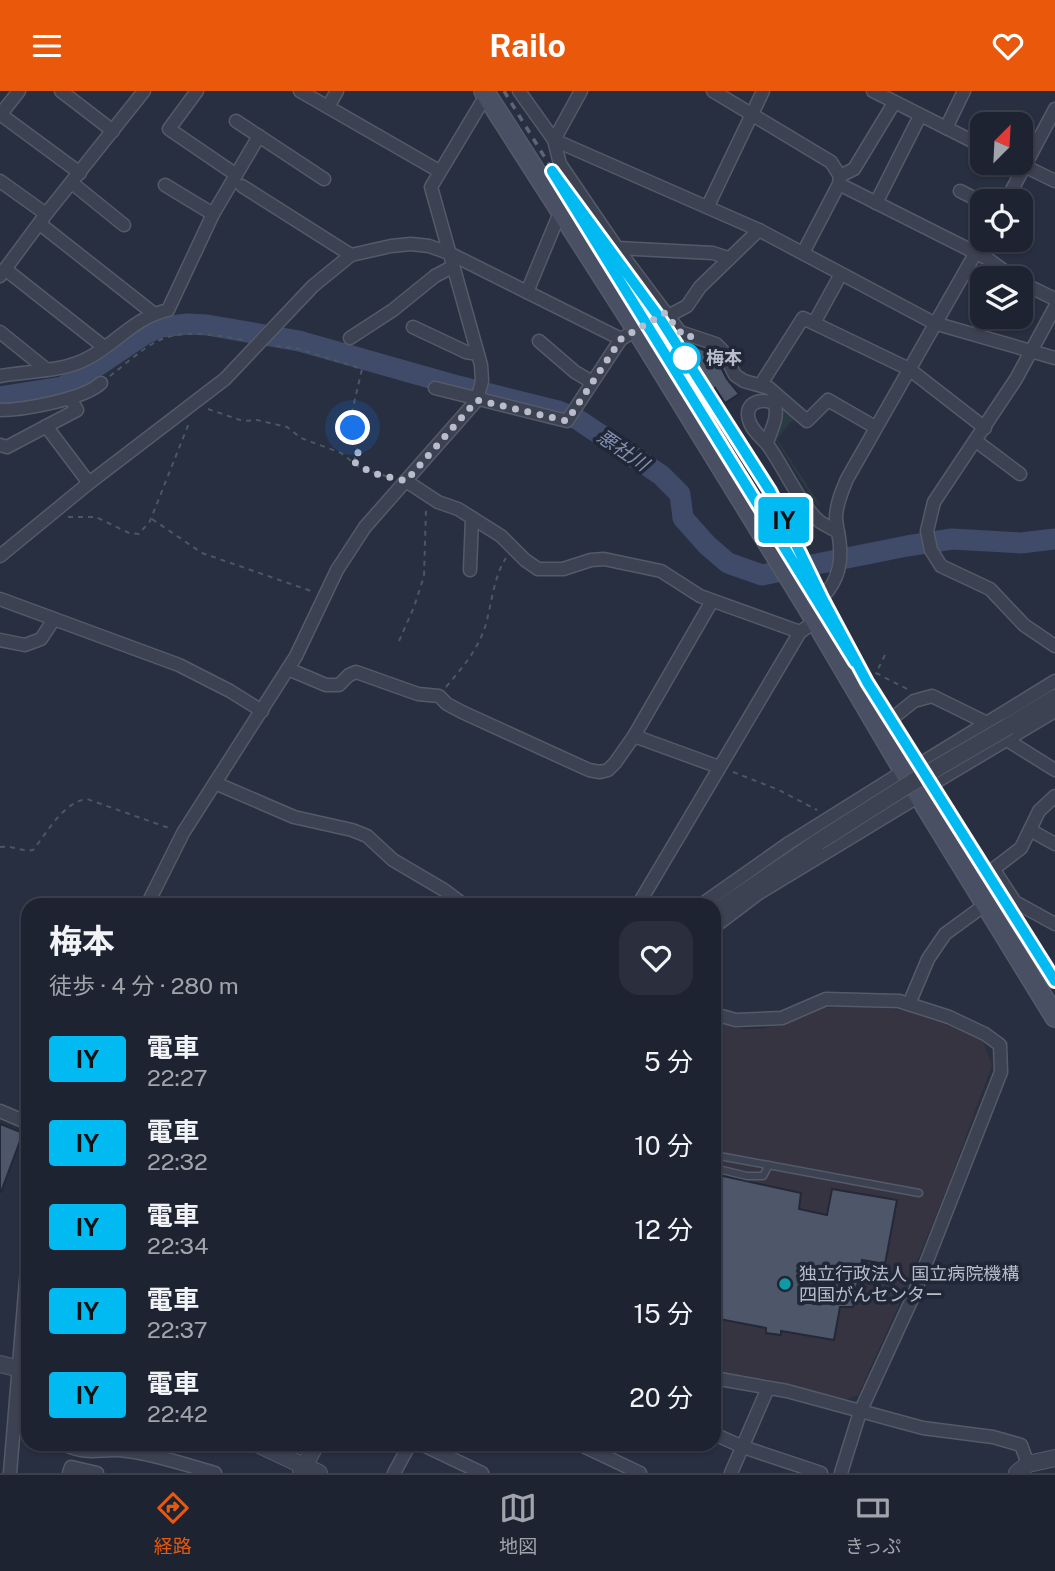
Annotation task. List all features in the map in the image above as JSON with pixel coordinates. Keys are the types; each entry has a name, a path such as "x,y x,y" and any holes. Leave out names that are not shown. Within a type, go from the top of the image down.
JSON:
{"main road":[{"path":"487,92 561,211 629,334 879,729 1055,1017"}],"street":[{"path":"19,91 0,114 76,178 124,225"},
{"path":"61,91 113,131"},
{"path":"104,347 3,273 144,91"},
{"path":"197,91 169,129 234,174"},
{"path":"300,91 439,171"},
{"path":"328,107 337,91"},
{"path":"519,91 554,140 560,164 617,248 680,332 716,344 723,351 735,375 744,381 761,384 783,397 807,421 828,400 875,427"},
{"path":"554,140 580,91"},
{"path":"713,91 831,162 840,180 876,203 970,250"},
{"path":"708,206 763,91"},
{"path":"873,91 970,139"},
{"path":"946,128 964,91"},
{"path":"150,898 183,833 288,669 337,569 365,527 478,398 482,381 478,354 431,187 487,92"},
{"path":"803,253 840,180 854,169 894,103"},
{"path":"1033,146 1055,109"},
{"path":"876,203 920,116"},
{"path":"236,121 324,179"},
{"path":"0,376 77,363 90,357 153,313 168,310 213,214 234,174 259,136"},
{"path":"554,140 759,230 934,323 1055,358"},
{"path":"1033,170 1055,181"},
{"path":"0,181 153,313"},
{"path":"165,185 213,214"},
{"path":"242,186 351,255"},
{"path":"960,191 970,196"},
{"path":"527,292 561,211"},
{"path":"435,388 567,421 629,334 687,306 699,287 759,230"},
{"path":"0,556 89,483 194,404 262,342 313,286 351,255 391,246 429,246 449,253 527,292 629,334"},
{"path":"617,248 713,253 728,258"},
{"path":"642,898 838,572 841,547 836,519 840,497 875,427 975,252 998,266"},
{"path":"350,338 452,267"},
{"path":"814,323 841,274"},
{"path":"1033,288 1055,299"},
{"path":"1055,307 1016,379 934,502 927,531 931,550 941,566 990,589 1024,625 1055,646"},
{"path":"761,384 803,318 909,369 985,428"},
{"path":"413,327 466,352 478,354"},
{"path":"0,332 46,369"},
{"path":"539,341 575,372 593,382"},
{"path":"0,410 70,398 92,391 101,383"},
{"path":"0,445 6,447 78,410 70,398"},
{"path":"46,426 89,483"},
{"path":"976,441 1020,474"},
{"path":"767,444 818,520 838,532"},
{"path":"406,481 438,502 458,509 501,536 538,569 563,569 592,559 604,559 661,571 699,596 712,601 808,620"},
{"path":"470,571 472,519"},
{"path":"0,599 179,665 262,711"},
{"path":"288,669 326,685 339,685 356,672 418,694 439,696 462,712 589,770 600,772 608,770 634,736 712,601"},
{"path":"0,640 25,645 41,639 54,619"},
{"path":"925,761 1055,681"},
{"path":"879,729 922,697 932,696 1008,733 1055,770"},
{"path":"939,780 966,764 1055,698"},
{"path":"721,908 911,783 1055,711"},
{"path":"634,736 719,767"},
{"path":"954,743 950,755 956,763 966,764"},
{"path":"711,898 789,843 904,771"},
{"path":"215,783 294,817 367,836 393,860 455,898"},
{"path":"721,921 759,893 919,796"},
{"path":"974,884 1021,848 1039,811 1055,796"},
{"path":"1030,830 1055,844"},
{"path":"994,870 1015,902 1055,924"},
{"path":"909,1005 928,959 945,934 986,904"},
{"path":"721,1016 736,1020 782,1018 826,999 899,1001 949,1017 985,1034 1000,1045 1001,1072 912,1300 860,1412 841,1473"},
{"path":"0,1111 21,1120"},
{"path":"0,1364 21,1369"},
{"path":"721,1379 768,1388 923,1428 1007,1439 1021,1445 1022,1469 1055,1458"},
{"path":"8,1466 21,1387"},
{"path":"731,1473 768,1388"},
{"path":"15,1421 21,1424"},
{"path":"721,1437 821,1473"},
{"path":"78,1451 102,1451"},
{"path":"130,1451 158,1456 215,1473"},
{"path":"270,1451 308,1471 314,1451"},
{"path":"394,1473 406,1451"},
{"path":"436,1451 482,1473"},
{"path":"605,1451 640,1473"},
{"path":"69,1473 71,1467 97,1473"}],"lane":[{"path":"721,1156 919,1193"},
{"path":"721,1170 747,1176 763,1176 769,1165"}],"path":[{"path":"101,383 163,338 213,335 296,348 362,369 352,412 358,453 354,462"},
{"path":"676,354 690,348"},
{"path":"672,349 676,354 678,362 670,351 672,349"},
{"path":"47,516 96,517 129,533 139,534 145,530 194,404 243,421 280,424 301,438 341,453 372,473 406,481"},
{"path":"399,641 424,576 426,495"},
{"path":"151,518 202,553 324,596"},
{"path":"439,696 480,641 503,562 513,548"},
{"path":"885,655 876,673 922,697"},
{"path":"719,767 779,790 817,811 838,813"},
{"path":"0,847 11,845 27,851 33,850 68,807 87,799 183,833"}],"shaded area":[{"path":"783,406 799,417 790,423 777,439 822,508 812,498 776,440"},
{"path":"850,1005 910,1011 945,1022 982,1039 992,1065 948,1186 898,1307 858,1395 846,1399 766,1379 721,1373 721,1024 740,1029 763,1029 826,1008"}],"building":[{"path":"696,347 714,354 727,379 739,394 725,403 715,388 712,390 687,352"},
{"path":"0,1124 21,1132 21,1138 0,1192"},
{"name":"独立行政法人 国立病院機構 四国がんセンター","path":"721,1176 801,1193 799,1209 827,1215 832,1189 897,1200 885,1264 862,1260 853,1307 840,1307 834,1340 781,1331 781,1335 766,1333 766,1328 721,1319"}],"waterway":[{"name":"悪社川","path":"0,397 62,387 145,334 161,327 207,325 299,341 558,411 577,419 661,475 680,494 683,518 707,545 728,563 762,575 952,539 1021,543 1055,539"}],"railway":[{"path":"504,91 891,721 1055,981"},
{"path":"616,259 659,317 770,491 811,574"}],"train":[{"name":"IY","path":"855,662 552,171 659,317 770,491 867,682 1055,981"}],"place":[{"name":"梅本","path":"685,358"},
{"name":"独立行政法人 国立病院機構 四国がんセンター","path":"785,1284"}],"route":[{"path":"353,428 358,453 354,462 372,473 406,481 477,400 567,421 621,339 665,313 680,332 691,335 685,358"}]}
